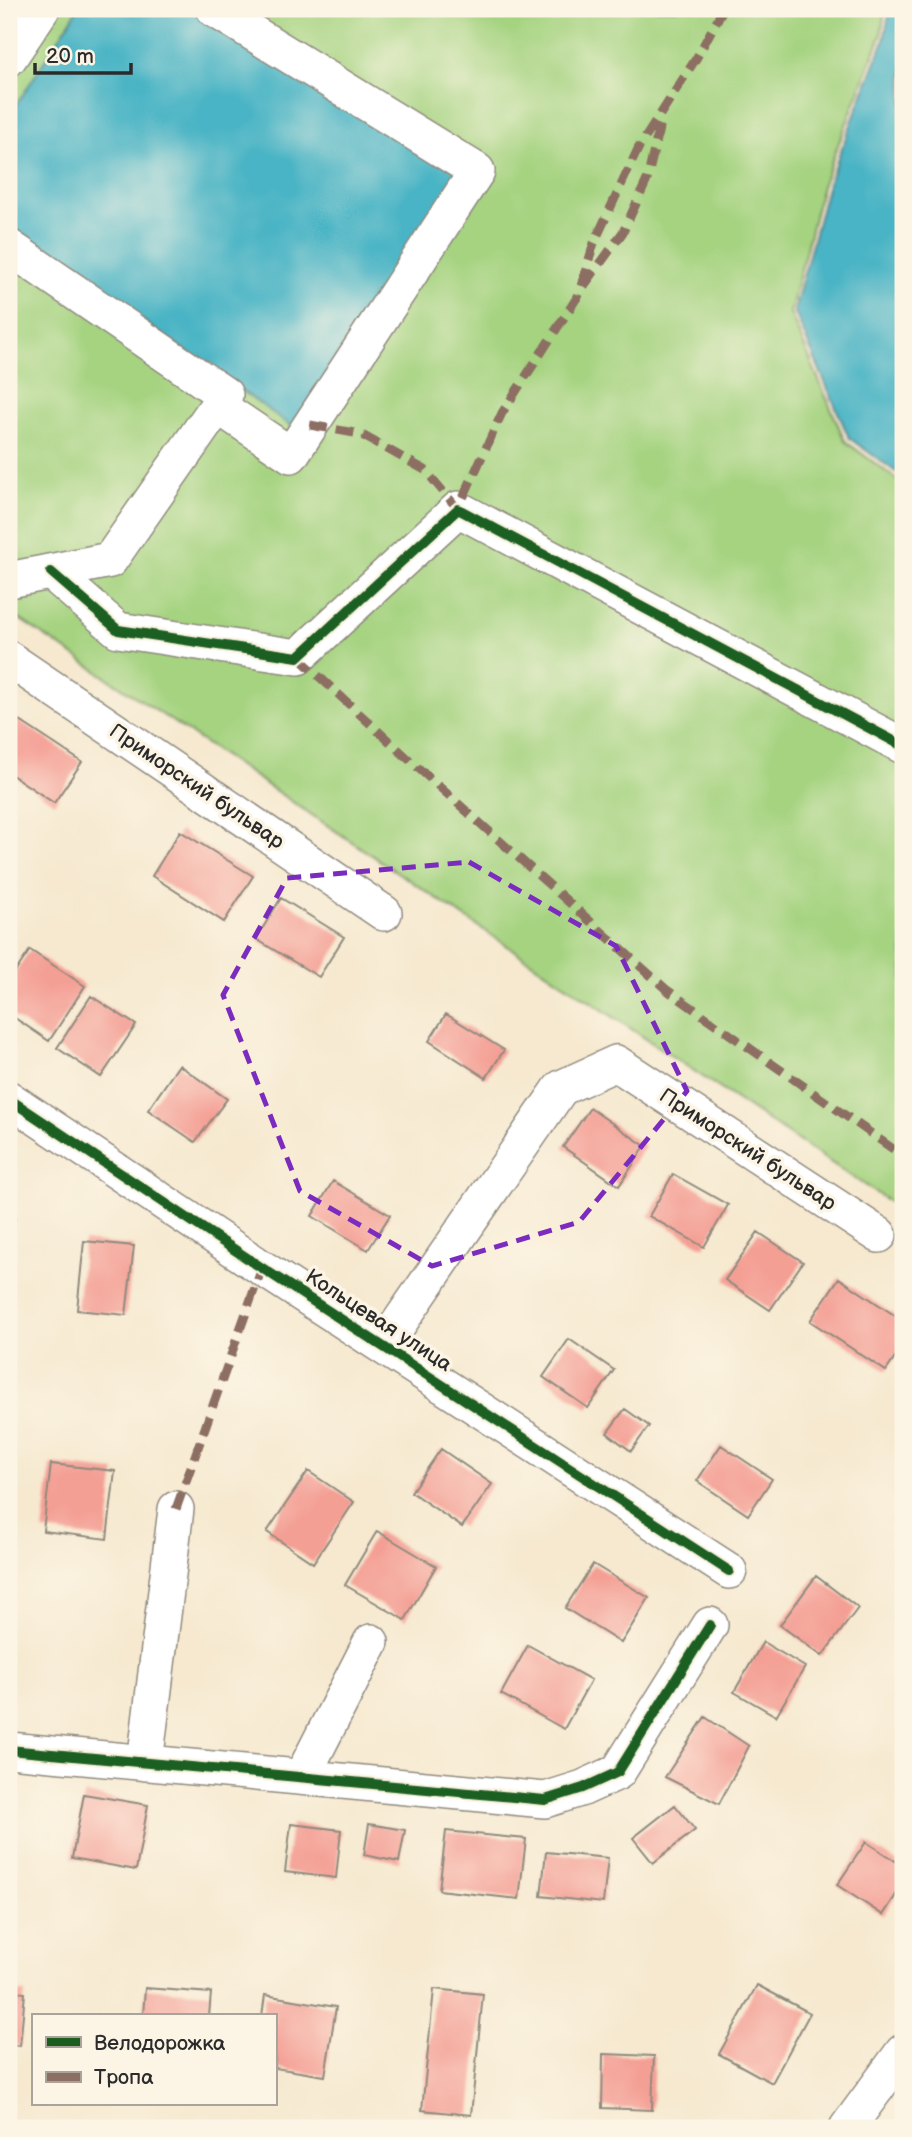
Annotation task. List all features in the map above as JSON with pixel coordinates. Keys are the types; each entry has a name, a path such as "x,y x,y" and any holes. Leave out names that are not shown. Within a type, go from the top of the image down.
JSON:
{"street":[{"path":"9,58 42,9"},
{"path":"214,9 477,171 291,455 218,405"},
{"path":"9,247 225,395 110,561 9,580"},
{"path":"51,572 118,630 298,657 458,509 903,746"},
{"name":"Приморский бульвар","path":"9,659 384,913"},
{"name":"Приморский бульвар","path":"384,1345 561,1088 616,1063 879,1235"},
{"name":"Кольцевая улица","path":"9,1099 262,1268 729,1571"},
{"path":"145,1763 176,1509"},
{"path":"9,1750 545,1800 583,1788 618,1772 710,1625"},
{"path":"302,1777 371,1642"},
{"path":"847,2128 903,2052"}],"highlighted area":[{"path":"469,862 616,946 687,1091 579,1222 432,1266 300,1191 223,995 287,878"}],"green space":[{"path":"9,9 885,9 881,36 822,186 790,313 845,441 903,484 903,1211 9,612"}],"water":[{"path":"78,9 196,9 464,174 293,427 9,227 9,116"},
{"path":"890,9 903,9 903,477 849,438 794,311 828,183 884,40"}],"building":[{"path":"17,719 82,762 54,803 9,773 9,731"},
{"path":"180,831 253,876 224,922 152,876"},
{"path":"281,898 344,937 319,977 256,939"},
{"path":"30,950 85,986 49,1041 9,1014 9,981"},
{"path":"91,996 136,1025 101,1077 57,1048"},
{"path":"446,1014 504,1050 486,1078 429,1041"},
{"path":"179,1065 227,1099 195,1142 148,1110"},
{"path":"590,1108 645,1146 619,1186 563,1147"},
{"path":"673,1174 728,1205 704,1247 649,1216"},
{"path":"333,1181 390,1215 368,1250 312,1216"},
{"path":"9,1216 15,1217 10,1253 9,1253"},
{"path":"758,1232 803,1262 770,1310 725,1280"},
{"path":"84,1241 134,1246 126,1315 77,1310"},
{"path":"839,1278 903,1321 903,1346 886,1371 810,1321"},
{"path":"569,1339 614,1370 588,1408 543,1377"},
{"path":"625,1409 649,1426 631,1451 607,1433"},
{"path":"721,1445 772,1479 748,1515 697,1481"},
{"path":"441,1449 492,1484 462,1527 411,1492"},
{"path":"51,1464 115,1471 107,1539 43,1531"},
{"path":"308,1471 354,1502 313,1563 267,1532"},
{"path":"377,1531 436,1566 405,1620 345,1585"},
{"path":"593,1564 649,1598 621,1643 565,1608"},
{"path":"816,1576 858,1608 822,1656 780,1625"},
{"path":"763,1642 805,1667 776,1716 734,1692"},
{"path":"528,1645 591,1680 564,1729 501,1694"},
{"path":"705,1717 749,1746 719,1804 665,1777"},
{"path":"84,1794 148,1805 136,1870 72,1858"},
{"path":"675,1805 695,1830 653,1863 633,1838"},
{"path":"291,1824 341,1830 336,1878 285,1872"},
{"path":"369,1824 405,1830 399,1862 364,1855"},
{"path":"446,1831 526,1839 519,1899 439,1890"},
{"path":"866,1842 903,1866 903,1884 883,1915 837,1885"},
{"path":"546,1852 608,1858 603,1903 541,1896"},
{"path":"757,1985 810,2013 772,2083 719,2054"},
{"path":"145,1988 211,1993 209,2014 143,2014"},
{"path":"434,1989 483,1994 471,2115 422,2110"},
{"path":"9,1991 25,1993 20,2046 9,2045"},
{"path":"265,1995 336,2007 325,2076 276,2068 276,2014 262,2014"},
{"path":"603,2054 654,2056 652,2110 602,2108"}],"marked path":[{"path":"310,425 360,434 425,470 458,509 502,413 578,296 594,243 638,149 697,57 723,9"},
{"path":"584,286 623,232 647,180 661,120"},
{"path":"298,657 667,990 903,1156"},
{"path":"176,1509 262,1268"}],"cycle path":[{"path":"51,572 118,630 298,657 458,509 903,746"},
{"path":"9,1099 262,1268 729,1571"},
{"path":"9,1750 545,1800 583,1788 618,1772 710,1625"}]}
